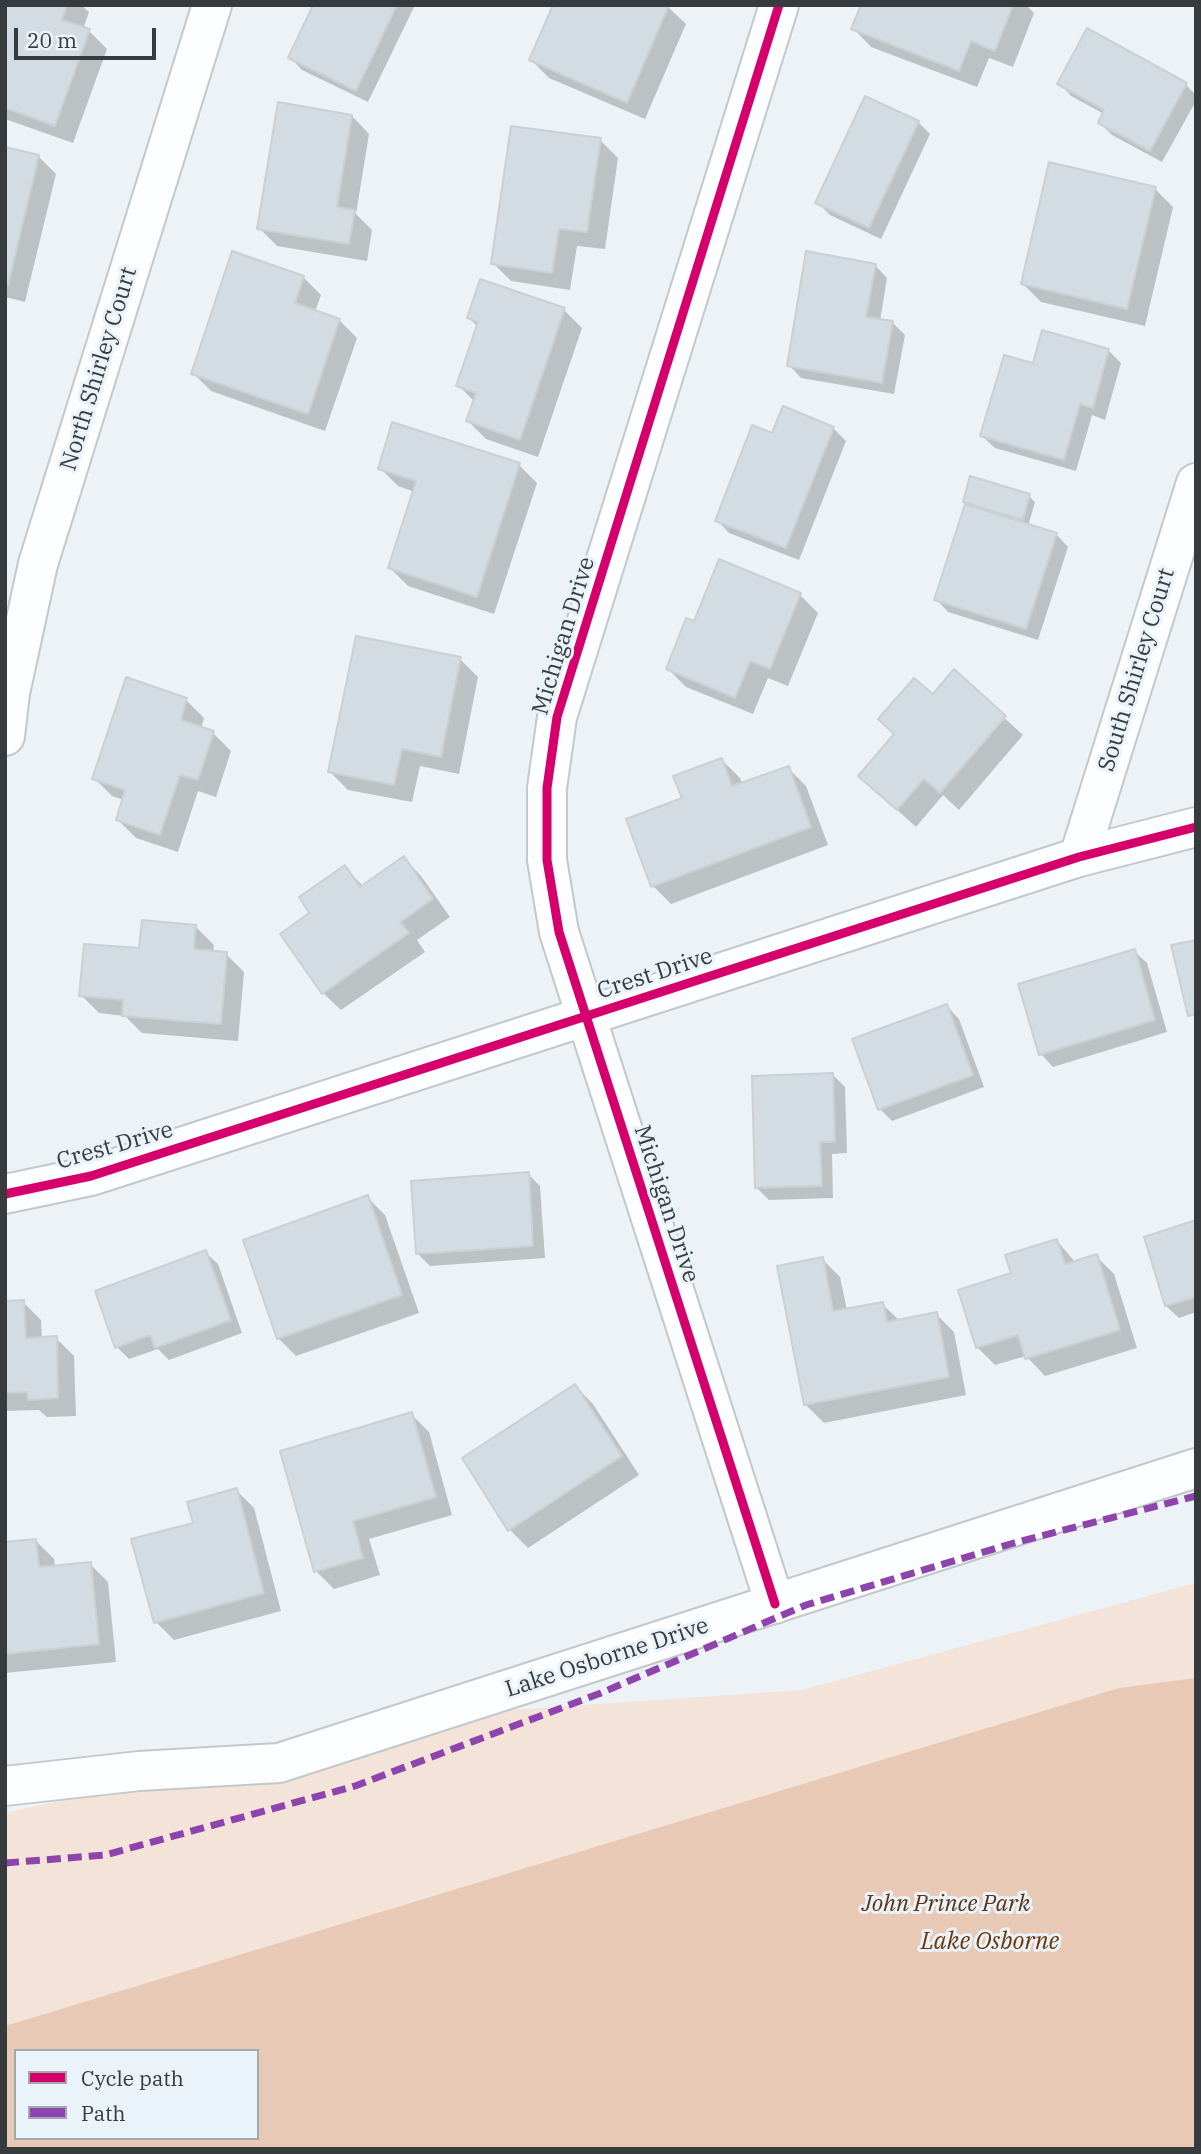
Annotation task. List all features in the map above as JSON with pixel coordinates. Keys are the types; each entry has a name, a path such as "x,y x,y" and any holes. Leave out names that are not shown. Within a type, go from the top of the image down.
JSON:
{"street":[{"name":"North Shirley Court","path":"5,736 10,693 38,564 212,5"},
{"name":"Michigan Drive","path":"775,1604 558,932 547,860 547,788 557,718 779,5"},
{"name":"South Shirley Court","path":"1079,857 1196,483"},
{"name":"Crest Drive","path":"6,1185 91,1176 1079,857 1196,827"},
{"name":"Lake Osborne Drive","path":"5,1786 139,1771 279,1763 1196,1468"}],"green space":[{"name":"Lake Osborne","path":"1196,1583 1196,2149 5,2149 5,1813 454,1714 802,1690"}],"water":[{"name":"Lake Osborne","path":"1196,1678 1196,2149 5,2149 5,2026 1119,1688"}],"building":[{"path":"5,5 67,5 62,20 90,29 55,126 5,108"},
{"path":"313,5 397,5 356,91 288,58"},
{"path":"553,5 669,5 627,103 529,60"},
{"path":"861,5 1013,5 995,51 971,41 959,71 851,29"},
{"path":"1087,28 1187,83 1150,151 1098,123 1104,110 1057,84"},
{"path":"865,96 919,121 869,228 815,203"},
{"path":"278,102 352,115 337,207 355,210 349,244 257,229"},
{"path":"511,126 601,138 587,232 559,229 552,273 491,264"},
{"path":"5,147 39,155 8,285 5,284"},
{"path":"1049,162 1156,187 1127,309 1021,284"},
{"path":"232,251 304,276 295,303 340,319 308,414 191,374"},
{"path":"806,251 876,264 866,317 893,321 882,383 787,366"},
{"path":"480,279 565,308 520,440 466,421 476,393 456,386 478,322 467,318"},
{"path":"1042,330 1109,349 1093,408 1080,404 1064,460 980,436 1004,355 1033,363"},
{"path":"783,406 834,427 786,548 715,521 752,425 772,433"},
{"path":"392,422 520,463 477,597 388,568 416,481 378,469"},
{"path":"970,476 1030,494 1023,520 963,502"},
{"path":"965,504 1057,533 1026,629 934,600"},
{"path":"719,559 801,593 770,669 750,661 735,698 666,669 686,618 694,621"},
{"path":"356,636 461,657 441,757 402,749 394,785 328,772"},
{"path":"954,669 1006,716 940,793 924,779 897,810 858,776 894,734 878,719 914,678 933,694"},
{"path":"126,677 187,698 181,720 214,731 198,780 180,775 160,835 116,820 125,790 92,779"},
{"path":"722,758 732,786 789,766 811,827 651,887 626,819 682,798 673,776"},
{"path":"404,856 433,899 400,922 409,933 322,994 280,934 309,913 299,897 345,865 360,887"},
{"path":"142,920 196,925 194,949 227,952 221,1024 122,1016 123,1000 79,996 84,944 139,948"},
{"path":"1196,940 1196,1014 1188,1016 1171,945"},
{"path":"1135,949 1155,1020 1039,1055 1018,984"},
{"path":"947,1004 973,1075 878,1110 852,1039"},
{"path":"833,1073 835,1142 820,1142 822,1186 755,1188 752,1076"},
{"path":"529,1172 533,1246 416,1254 411,1181"},
{"path":"368,1195 402,1295 277,1339 243,1240"},
{"path":"1196,1220 1196,1297 1165,1306 1144,1237"},
{"path":"1057,1239 1065,1264 1097,1254 1120,1330 1025,1359 1018,1335 976,1348 958,1290 1011,1273 1005,1255"},
{"path":"206,1250 231,1320 155,1348 150,1335 115,1348 95,1291"},
{"path":"823,1257 833,1311 883,1302 887,1322 937,1312 949,1377 804,1405 777,1266"},
{"path":"24,1300 26,1338 57,1336 58,1398 28,1400 27,1392 5,1393 5,1301"},
{"path":"575,1384 622,1456 508,1531 462,1458"},
{"path":"412,1412 436,1497 353,1521 363,1558 314,1572 280,1451"},
{"path":"237,1488 264,1593 154,1623 131,1539 193,1523 187,1502"},
{"path":"36,1539 39,1567 91,1562 99,1644 5,1654 5,1542"}],"marked path":[{"path":"5,1863 105,1855 355,1786 601,1693 806,1605 1014,1543 1196,1496"}],"cycle path":[{"path":"775,1604 559,932 547,860 547,788 557,717 779,5"},
{"path":"5,1194 91,1176 1079,857 1196,827"}],"park label":[{"name":"John Prince Park","path":"946,1904"}]}
